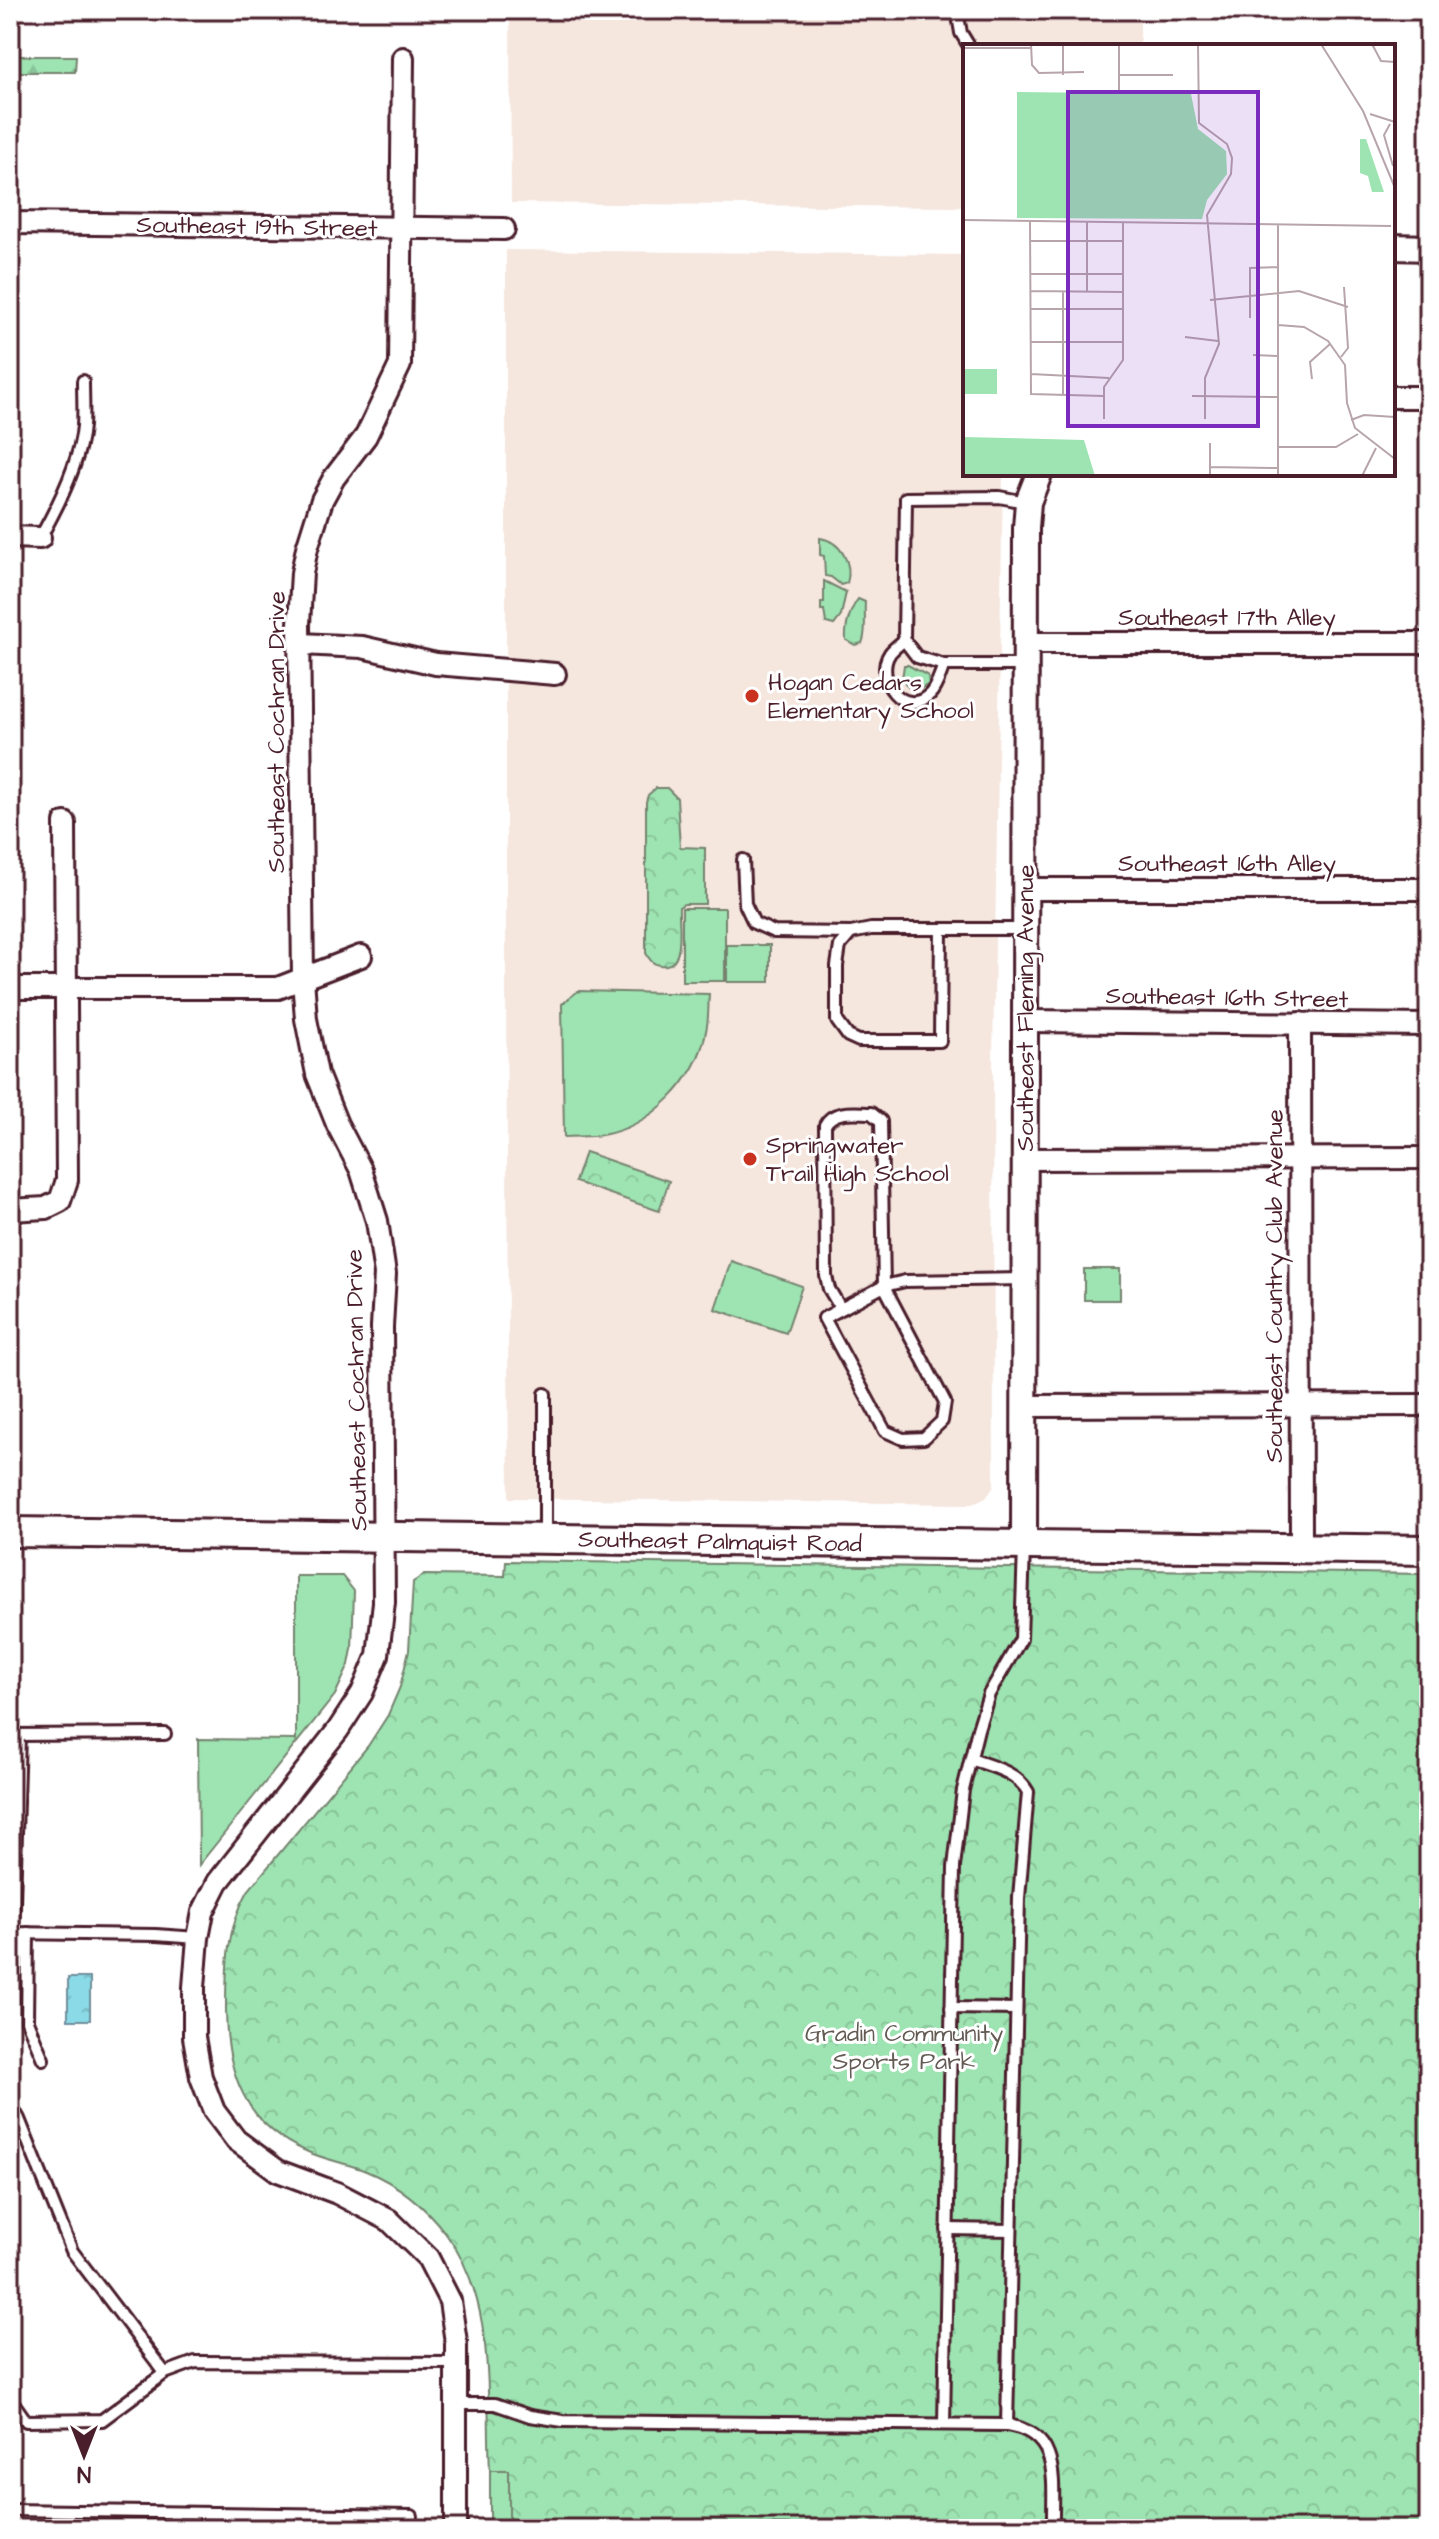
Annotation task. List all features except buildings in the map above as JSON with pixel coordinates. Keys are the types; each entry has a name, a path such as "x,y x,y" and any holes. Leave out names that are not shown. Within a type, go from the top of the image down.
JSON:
{"main road":[{"name":"Southeast Palmquist Road","path":"10,1532 1429,1550"}],"street":[{"name":"Southeast Cochran Drive","path":"403,58 400,365 366,436 334,478 322,500 302,573 301,644 303,978 306,1019 317,1074 337,1124 361,1170 377,1221 385,1274 382,1327 384,1602 378,1655 362,1693 338,1730 218,1882 203,1912 198,1938 194,2037 201,2077 214,2111 236,2140 278,2171 337,2193 389,2220 428,2258 450,2301 456,2363 456,2529"},
{"name":"Southeast 19th Street","path":"10,223 504,229"},
{"path":"1395,247 1429,248"},
{"path":"1395,397 1429,397"},
{"name":"Southeast Fleming Avenue","path":"1024,1545 1028,502 1038,476"},
{"path":"10,537 40,538"},
{"name":"Southeast 17th Alley","path":"1026,654 1429,643"},
{"path":"301,644 362,647 436,664 555,674"},
{"path":"10,1210 46,1208 60,1201 67,1180 65,823"},
{"name":"Southeast 16th Alley","path":"1025,889 1429,889"},
{"path":"10,988 278,988 361,956"},
{"name":"Southeast 16th Street","path":"1025,1021 1429,1025"},
{"name":"Southeast Country Club Avenue","path":"1300,1023 1301,1548"},
{"path":"1025,1159 1429,1158"},
{"path":"1024,1406 1429,1405"}],"lane":[{"path":"957,10 961,33 968,44"},
{"path":"40,538 63,498 80,439 83,428 83,381"},
{"path":"1026,654 944,665 917,657 904,640 906,498 999,497 1028,502"},
{"path":"904,640 888,656 886,680 894,695 910,701 926,697 933,691 944,665"},
{"path":"743,860 745,904 754,923 774,932 1025,929"},
{"path":"851,933 840,946 837,966 837,1021 848,1036 859,1041 940,1041 941,929"},
{"path":"841,1309 829,1289 826,1276 825,1125 835,1114 871,1113 881,1121 884,1286 945,1402 942,1421 924,1438 903,1439 885,1431 824,1318 841,1309 884,1286 905,1281 1024,1279"},
{"path":"545,1394 545,1539"},
{"path":"944,2424 954,1867 963,1790 989,1694 1021,1639 1024,1545"},
{"path":"165,1734 14,1735 11,1933 198,1938"},
{"path":"971,1759 1012,1774 1022,1781 1028,1792 1021,1854 1007,2425"},
{"path":"28,1933 27,2021 43,2059"},
{"path":"951,2008 1016,2009"},
{"path":"10,2103 72,2251 165,2373"},
{"path":"947,2229 1011,2230"},
{"path":"10,2398 26,2421 102,2420 165,2373 195,2362 456,2363"},
{"path":"456,2404 495,2404 530,2416 563,2421 1007,2425 1028,2431 1045,2445 1051,2468 1053,2528"},
{"path":"10,2510 412,2516"},
{"path":"174,2513 174,2529"}],"shaded area":[{"path":"510,10 1140,10 1140,44 963,44 963,207 511,203"},
{"path":"506,250 963,255 963,476 1003,476 993,1057 994,1486 986,1498 970,1504 509,1498"}],"green space":[{"path":"10,56 76,56 75,72 10,72"},
{"path":"820,538 834,544 844,554 848,568 847,583 841,585 825,576"},
{"path":"824,581 846,592 841,616 834,625 826,623 824,610 821,610"},
{"path":"858,599 865,602 865,629 862,643 855,645 846,640 846,635 849,618"},
{"path":"904,665 928,676 929,684 920,689 909,688 902,679"},
{"path":"656,788 667,788 677,798 680,847 705,848 705,904 684,904 679,907 678,953 669,965 655,964 646,953 646,802 648,795"},
{"path":"682,908 725,908 725,981 682,981"},
{"path":"727,945 770,945 770,982 727,982"},
{"path":"578,991 709,994 708,1022 693,1067 682,1084 655,1111 620,1130 597,1136 564,1137 562,1004"},
{"path":"585,1152 669,1181 659,1211 575,1182"},
{"path":"731,1261 802,1286 786,1333 715,1309"},
{"path":"1084,1269 1120,1269 1120,1300 1084,1300"},
{"name":"Gradin Community Sports Park","path":"506,1561 1429,1574 1429,2529 1136,2529 509,2521 509,2470 490,2470 488,2378 481,2317 462,2260 438,2224 400,2189 366,2171 308,2152 269,2128 254,2112 235,2075 226,2009 231,1934 248,1891 368,1746 388,1715 400,1687 409,1650 413,1582 424,1575 505,1576"},
{"path":"296,1576 342,1576 354,1591 349,1665 335,1695 199,1865 198,1739 296,1740"},
{"path":"490,2470 509,2470 509,2529 490,2529"}],"water":[{"path":"68,1978 90,1978 90,2020 68,2020"}],"place":[{"name":"Hogan Cedars Elementary School","path":"752,696"},
{"name":"Springwater Trail High School","path":"750,1159"}]}
